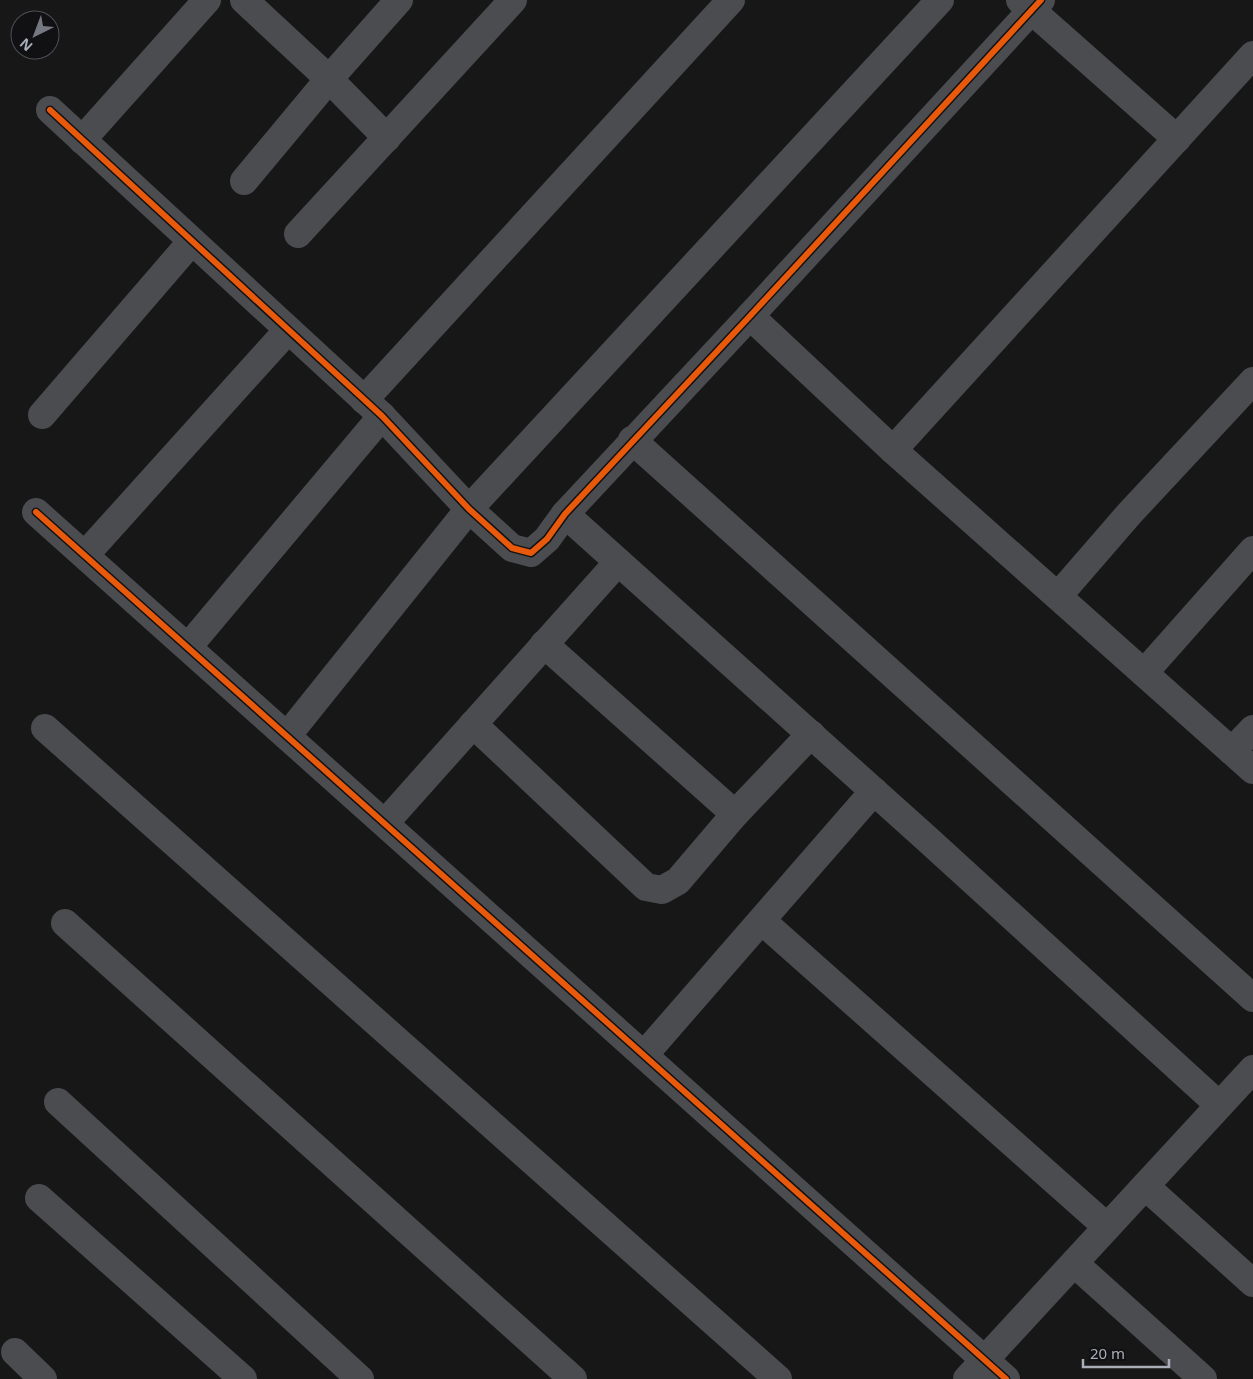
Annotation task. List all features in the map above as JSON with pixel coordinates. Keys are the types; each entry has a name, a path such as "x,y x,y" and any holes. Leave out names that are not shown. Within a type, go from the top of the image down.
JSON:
{"street":[{"path":"82,140 207,0"},
{"path":"244,0 329,79 387,138"},
{"path":"244,181 329,79 399,0"},
{"path":"298,234 513,0"},
{"path":"188,647 373,408 731,0"},
{"path":"287,736 469,509 940,0"},
{"path":"50,110 373,408 469,509 512,548 531,553 547,540 565,514 632,440 750,316 1031,3 1177,139"},
{"path":"893,450 1253,55"},
{"path":"42,415 192,241"},
{"path":"750,316 893,450 1253,770"},
{"path":"84,555 288,330"},
{"path":"1058,596 1129,514 1253,380"},
{"path":"632,440 1253,998"},
{"path":"36,512 1006,1379"},
{"path":"565,514 874,791 1219,1106"},
{"path":"1144,673 1253,550"},
{"path":"385,823 618,562"},
{"path":"544,644 735,814"},
{"path":"473,724 646,887 662,890 678,881 735,814 810,734"},
{"path":"45,728 778,1379"},
{"path":"1232,751 1253,729"},
{"path":"644,1055 874,791"},
{"path":"762,921 1107,1227"},
{"path":"65,923 573,1379"},
{"path":"966,1379 1253,1069"},
{"path":"58,1102 360,1379"},
{"path":"1145,1186 1253,1283"},
{"path":"39,1198 242,1379"},
{"path":"1074,1263 1204,1379"},
{"path":"15,1352 43,1379"}],"cycle path":[{"path":"50,110 382,416 469,509 512,548 531,553 547,539 565,514 1041,0"},
{"path":"36,512 1006,1379"}]}
